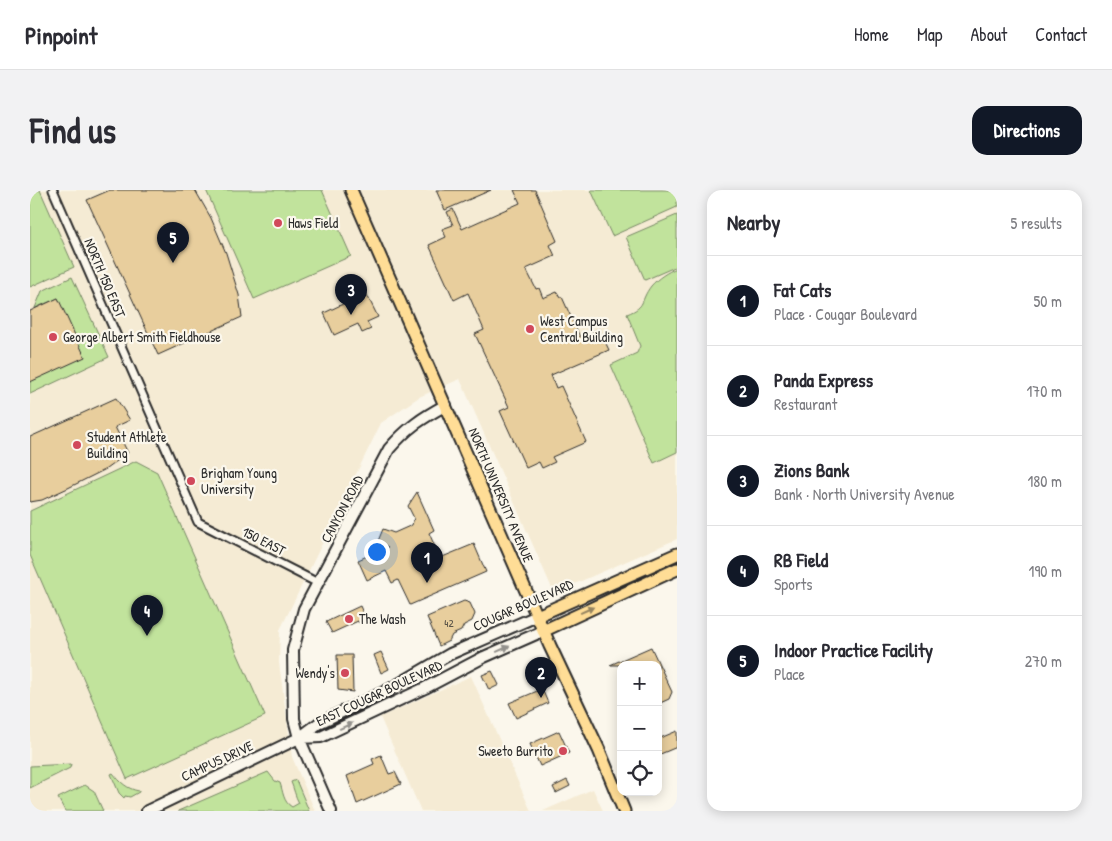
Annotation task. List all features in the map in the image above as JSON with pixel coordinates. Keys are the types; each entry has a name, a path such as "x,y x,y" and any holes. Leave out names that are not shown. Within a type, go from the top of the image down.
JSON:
{"main road":[{"name":"NORTH UNIVERSITY AVENUE","path":"351,190 543,631 599,750 624,811"},
{"name":"CANYON ROAD","path":"331,811 300,738 293,709 293,650 304,609 390,449 404,431 446,405"},
{"name":"COUGAR BOULEVARD","path":"398,684 450,654 677,554"},
{"path":"543,631 677,569"},
{"name":"EAST COUGAR BOULEVARD","path":"300,738 321,737 543,631"},
{"name":"EAST COUGAR BOULEVARD","path":"300,738 319,723 398,684"},
{"name":"CAMPUS DRIVE","path":"147,811 300,738"}],"street":[{"name":"NORTH 150 EAST","path":"53,190 198,522"},
{"name":"150 EAST","path":"198,522 318,583"}],"shaded area":[{"name":"Brigham Young University","path":"30,190 677,190 677,539 554,593 460,379 419,397 381,423 280,630 279,663 292,757 315,811 30,811"},
{"path":"471,676 531,811 421,811 380,717"},
{"path":"593,789 603,811 543,811"}],"green space":[{"path":"30,190 40,190 74,267 30,287"},
{"name":"Haws Field","path":"206,190 322,190 351,256 254,299"},
{"path":"591,190 677,190 677,207 612,236"},
{"path":"677,215 677,266 645,280 626,237"},
{"path":"677,268 677,452 654,463 611,365 637,353 640,346 627,314 640,306 647,291 657,280"},
{"path":"72,277 109,357 30,394 30,382 58,298 35,308 42,291"},
{"path":"136,461 157,472 265,716 127,779 30,555 30,511"},
{"path":"71,764 70,768 30,788 30,766"},
{"path":"268,772 275,781 280,783 285,799 292,807 299,803 291,782 296,780 309,811 178,811"},
{"path":"113,773 124,785 139,792 124,798 119,793 111,774"},
{"path":"85,785 94,791 103,811 65,811 58,798"}],"building":[{"path":"110,190 195,190 211,218 226,253 239,295 242,317 158,355 87,200"},
{"path":"436,190 491,190 445,210"},
{"name":"West Campus Central Building","path":"514,190 535,190 557,241 550,245 555,256 526,269 536,289 539,288 543,298 557,292 562,297 580,337 599,329 609,350 551,375 556,388 561,386 586,442 552,457 555,462 542,468 539,462 526,468 500,411 509,407 475,334 484,330 468,293 454,300 429,245 446,237 442,229 453,225 447,212 453,209 462,229 520,203"},
{"path":"366,293 378,317 367,322 371,329 362,333 358,324 334,335 324,313"},
{"name":"George Albert Smith Fieldhouse","path":"58,298 85,357 30,382 30,311"},
{"name":"Student Athlete Building","path":"116,398 130,420 115,427 128,453 106,469 68,488 42,500 30,502 30,437"},
{"path":"417,492 434,530 429,533 440,558 474,544 486,572 410,605 398,580 392,583 386,571 367,580 358,560 388,547 378,541 383,529 394,533 412,525 414,518 408,506"},
{"path":"464,601 470,603 475,614 472,621 464,625 461,631 452,635 449,641 439,646 427,617"},
{"name":"The Wash","path":"360,606 366,620 359,623 358,621 332,633 326,622"},
{"path":"651,647 658,661 619,661"},
{"path":"381,652 389,669 381,673 374,655"},
{"name":"Wendy's","path":"337,655 352,655 353,692 338,690"},
{"path":"492,671 499,685 489,690 482,675"},
{"path":"662,671 672,692 669,699 662,702"},
{"path":"542,689 548,703 516,718 509,703"},
{"path":"559,731 569,753 540,766 530,744"},
{"path":"677,731 677,747 662,753 662,737"},
{"path":"381,755 389,774 395,772 401,784 357,804 347,776 374,764 372,759"},
{"path":"567,780 570,786 556,793 553,787"}],"place":[{"name":"Haws Field","path":"278,223"},
{"name":"Indoor Practice Facility","path":"173,263"},
{"name":"Zions Bank","path":"351,315"},
{"name":"West Campus Central Building","path":"530,329"},
{"name":"George Albert Smith Fieldhouse","path":"53,337"},
{"name":"Student Athlete Building","path":"77,445"},
{"name":"Brigham Young University","path":"191,481"},
{"name":"Fat Cats","path":"427,583"},
{"name":"The Wash","path":"349,619"},
{"name":"RB Field","path":"147,636"},
{"name":"Wendy's","path":"345,673"},
{"name":"Panda Express","path":"541,698"},
{"name":"Sweeto Burrito","path":"563,751"}]}
